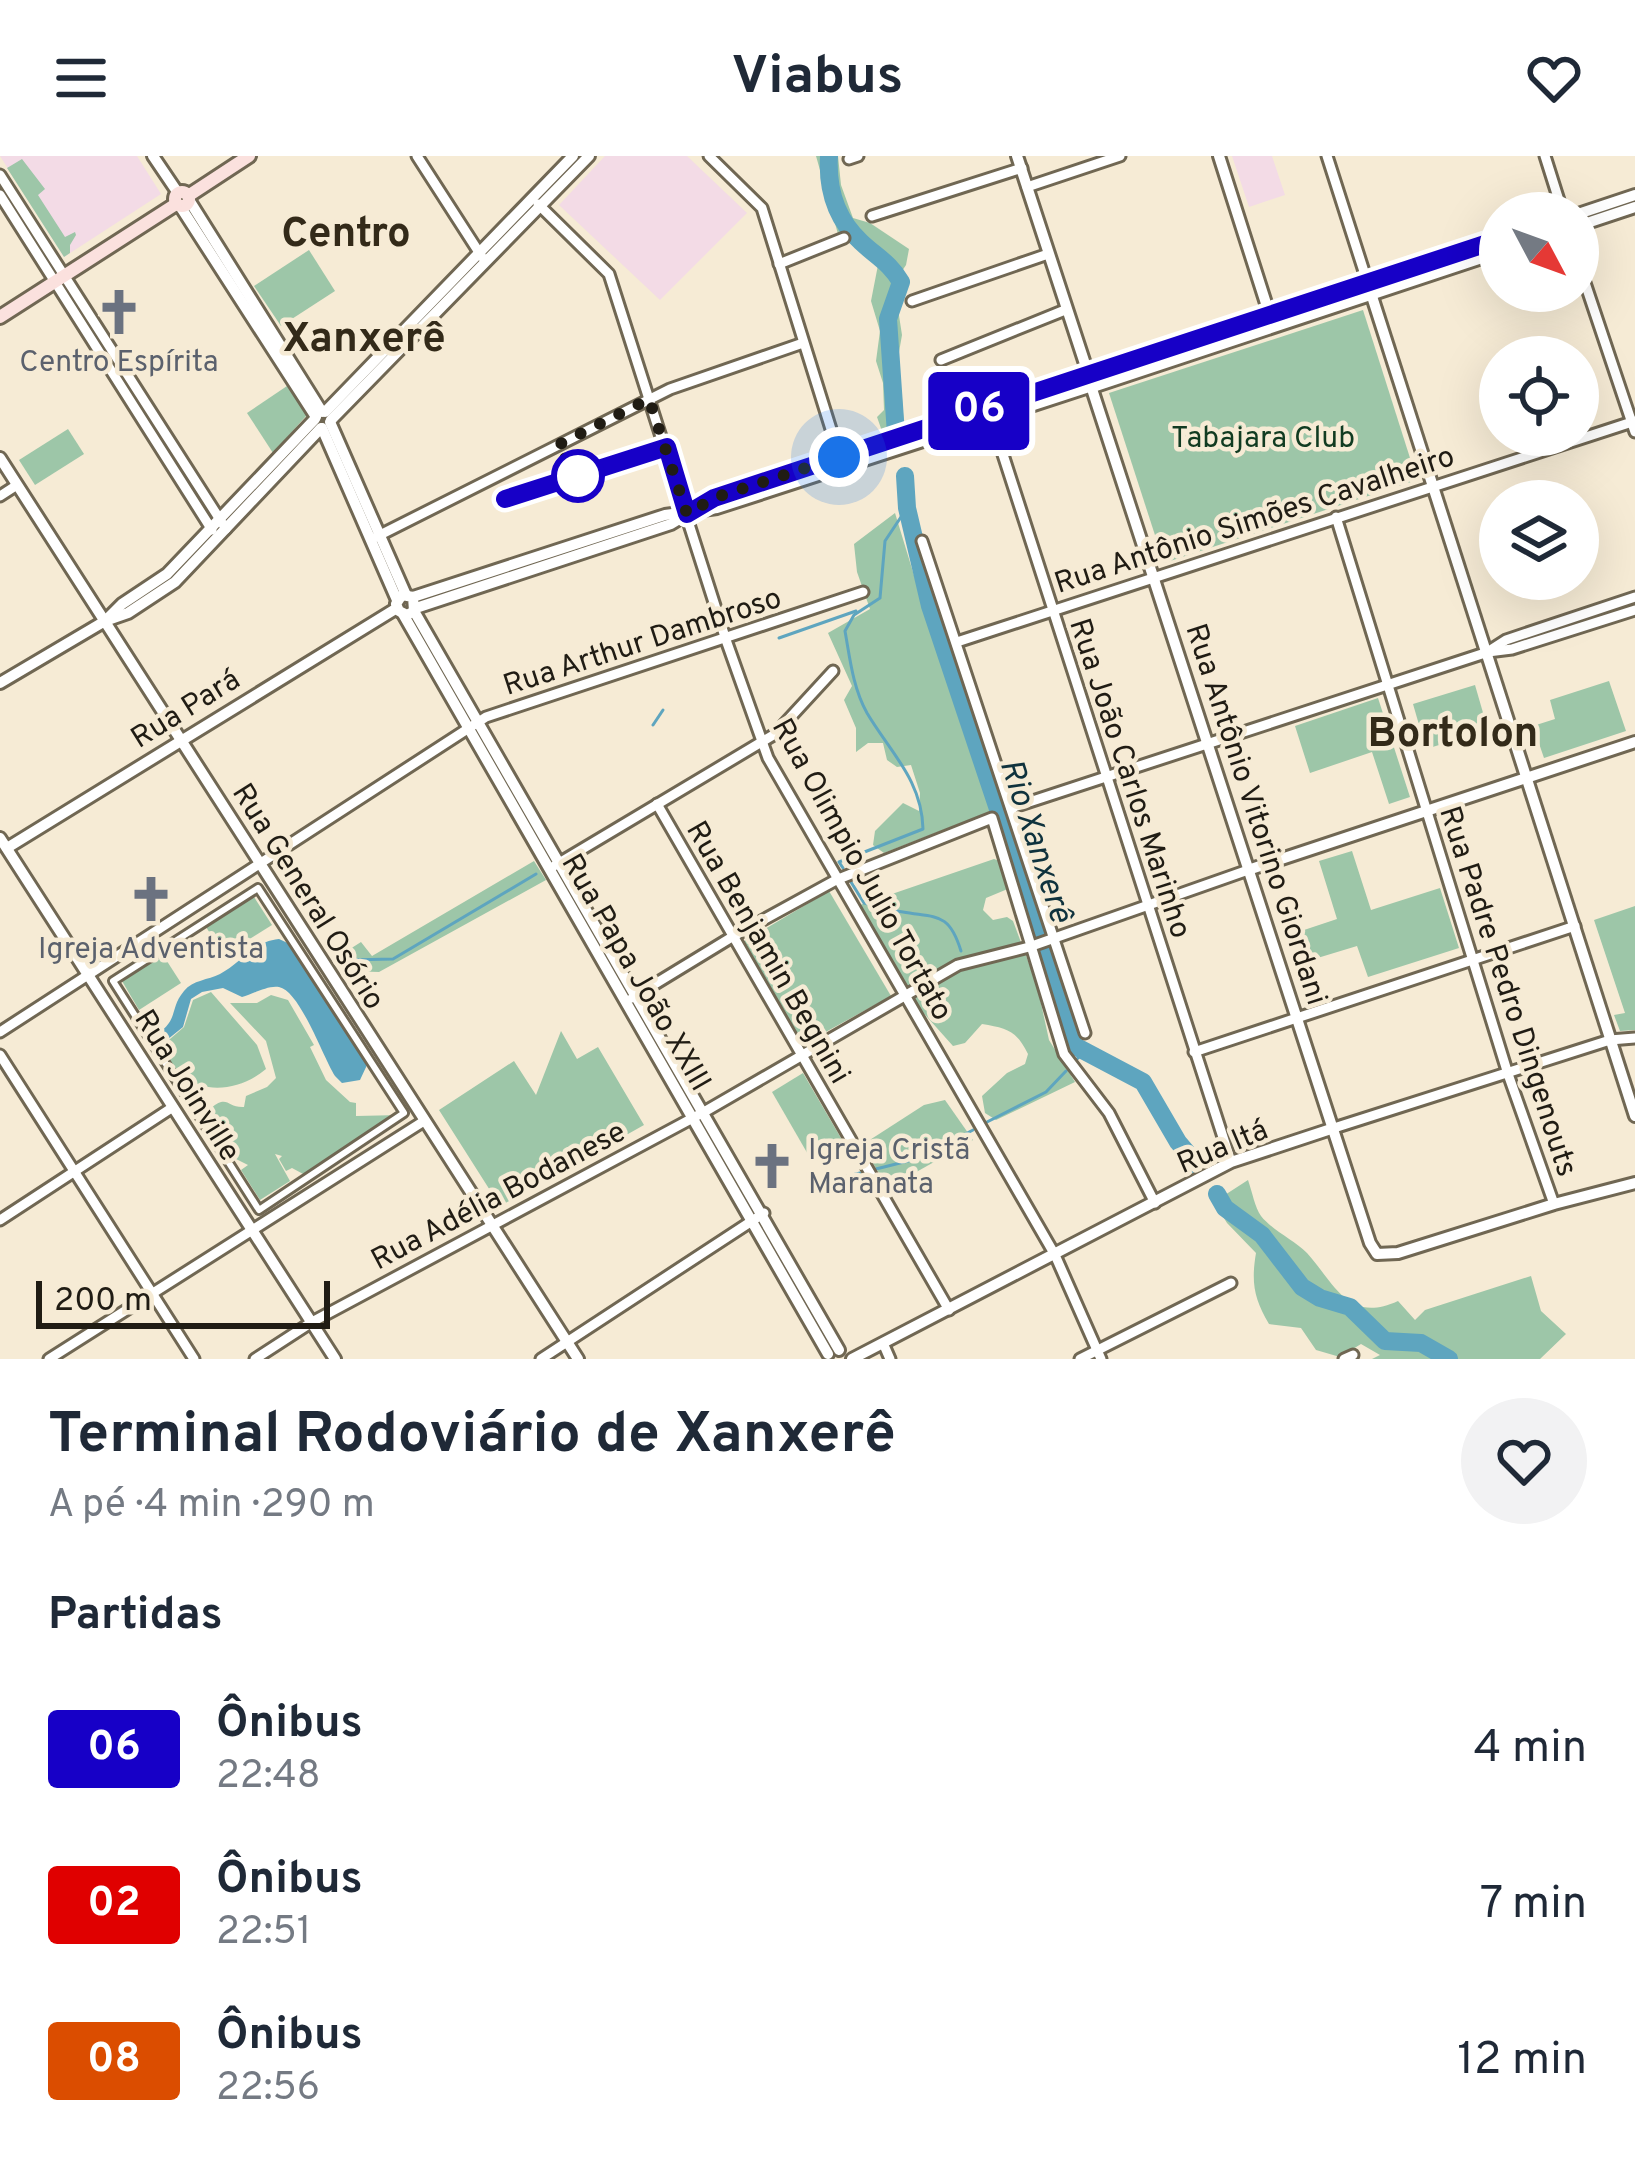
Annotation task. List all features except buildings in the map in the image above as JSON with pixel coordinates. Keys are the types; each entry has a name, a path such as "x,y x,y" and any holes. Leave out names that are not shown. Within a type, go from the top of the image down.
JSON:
{"main road":[{"path":"0,316 249,156"}],"street":[{"name":"Rua Papa João XXIII","path":"153,156 323,420 440,669 759,1217 831,1354 850,1359"},
{"path":"416,156 482,258"},
{"path":"536,202 573,156"},
{"path":"0,683 171,578 536,202 589,156"},
{"path":"709,156 762,208 841,462"},
{"path":"1028,187 1120,156"},
{"path":"1219,156 1272,321"},
{"path":"1328,156 1635,1116"},
{"path":"1545,156 1556,192"},
{"path":"872,216 1020,162"},
{"name":"Rua Antônio Vitorino Giordani","path":"1020,162 1377,1254 1397,1253 1554,1204"},
{"path":"2,181 24,223 219,528"},
{"path":"0,195 24,223"},
{"name":"Rua Olimpio Julio Tortato","path":"536,202 609,274 761,742 1055,1255 1099,1354"},
{"path":"1599,210 1630,203"},
{"path":"1599,217 1630,203"},
{"path":"779,264 844,238"},
{"path":"1441,264 1479,248"},
{"path":"912,301 1048,254"},
{"path":"1441,264 1479,256"},
{"name":"Rua Pará","path":"2,846 406,605 626,533 665,515 687,514 714,498 841,462 1441,264"},
{"path":"941,360 1065,310"},
{"path":"1595,312 1634,425"},
{"path":"376,537 649,399 803,343"},
{"name":"Rua João Carlos Marinho","path":"990,413 1231,1162"},
{"name":"Rua Antônio Simões Cavalheiro","path":"957,642 1433,485 1634,425"},
{"name":"Rua General Osório","path":"0,458 578,1359"},
{"path":"0,496 17,485"},
{"name":"Rua Padre Pedro Dingenouts","path":"1336,517 1508,1074 1554,1204"},
{"path":"922,541 1011,808 1064,1054 1109,1112 1155,1203"},
{"name":"Rua Arthur Dambroso","path":"0,1032 473,727 863,592"},
{"path":"1011,808 1633,604"},
{"path":"554,866 775,734 833,670"},
{"path":"1251,869 1635,742"},
{"name":"Rua Benjamin Begnini","path":"657,804 949,1310"},
{"path":"632,998 836,880 992,818 1085,1034"},
{"name":"Rua Joinville","path":"2,846 335,1359"},
{"name":"Rua Adélia Bodanese","path":"254,1359 312,1322 699,1114 958,965 1043,942 1251,869"},
{"path":"258,887 404,1113 259,1210 113,981 258,887"},
{"path":"1194,1052 1575,926"},
{"name":"Rua Itá","path":"850,1359 1231,1162 1610,1040 1635,1038"},
{"path":"0,1055 194,1359"},
{"path":"0,1220 173,1107"},
{"path":"49,1359 424,1121"},
{"path":"1554,1204 1635,1183"},
{"path":"541,1359 759,1217"},
{"path":"1080,1359 1099,1354 1232,1283"},
{"path":"883,1343 890,1359"}],"shaded area":[{"path":"0,156 137,156 161,194 64,257"},
{"path":"605,156 687,156 747,213 660,300 559,205"},
{"path":"1232,156 1272,156 1285,195 1249,207"}],"green space":[{"path":"816,156 838,156 841,185 853,218 870,223 909,249 906,265 894,283 902,335 895,375 904,427 883,434 877,417 884,410 876,361 880,331 871,301 878,265 838,234"},
{"path":"22,159 45,189 38,195 65,237 75,232 70,253 64,257 7,168"},
{"path":"309,250 335,291 281,326 254,286"},
{"name":"Tabajara Club","path":"1363,310 1417,480 1164,563 1109,393"},
{"path":"287,386 307,415 273,453 247,413"},
{"path":"68,429 84,454 35,485 19,460"},
{"path":"895,513 938,654 994,810 884,853 873,845 875,831 903,803 919,811 920,793 911,765 897,767 887,760 883,743 868,743 856,752 856,728 844,700 852,686 828,633 870,609 857,572 854,544"},
{"path":"1609,681 1626,731 1544,758 1533,726 1555,719 1550,700"},
{"path":"1475,685 1488,730 1426,749 1413,704"},
{"path":"1378,698 1410,797 1389,804 1372,752 1310,773 1295,726"},
{"path":"1352,851 1371,910 1440,888 1459,948 1368,977 1357,946 1301,963 1292,934 1337,919 1319,861"},
{"path":"994,859 1002,862 1010,888 986,898 983,910 993,920 1007,917 1013,921 1037,985 1049,1040 1075,1082 996,1120 985,1113 982,1096 1025,1064 1024,1046 1010,1032 982,1024 965,1043 953,1046 911,999 857,906"},
{"path":"534,861 546,880 379,972 347,971 339,956 361,942 372,956"},
{"path":"829,891 891,996 802,1045 743,942"},
{"path":"254,897 272,925 224,955 206,927"},
{"path":"1635,906 1635,1030 1620,1031 1614,1015 1625,1013 1594,920"},
{"path":"163,955 181,983 139,1010 122,981"},
{"path":"211,992 257,1045 266,1069 237,1085 206,1087 192,1082 180,1074 163,1045 184,1027 193,1000"},
{"path":"271,995 288,1000 314,1045 310,1047 326,1080 356,1103 356,1116 401,1115 305,1175 292,1168 286,1171 279,1159 282,1156 275,1154 290,1181 260,1200 241,1170 248,1165 230,1156 225,1134 212,1124 211,1108 224,1102 244,1107 246,1096 276,1078 266,1041 230,1003 257,1003"},
{"path":"561,1031 577,1059 598,1047 644,1125 500,1206 439,1110 514,1061 536,1095"},
{"path":"803,1073 845,1145 813,1163 772,1092"},
{"path":"945,1100 973,1140 888,1188 862,1145 924,1105"},
{"path":"1248,1180 1261,1216 1307,1253 1355,1304 1367,1308 1398,1301 1415,1320 1425,1310 1531,1276 1541,1311 1566,1334 1540,1359 1372,1359 1380,1355 1361,1344 1340,1357 1316,1350 1301,1328 1269,1324 1255,1290 1256,1253 1214,1202"}],"water":[{"path":"279,939 294,946 367,1065 360,1080 342,1083 335,1076 303,1012 279,987 242,997 223,988 202,992 191,999 183,1027 157,1048 151,1038 167,1026 188,987"}],"waterway":[{"name":"Rio Xanxerê","path":"829,156 839,213 852,233 901,282 888,319 896,434"},
{"name":"Rio Xanxerê","path":"905,476 907,508 930,606 1068,1018 1073,1045 1143,1082 1178,1142 1201,1169"},
{"path":"843,868 839,862 923,829 911,781 862,703 845,631 854,615 880,598 885,541 907,508"},
{"path":"779,638 856,611"},
{"path":"653,725 663,710"},
{"path":"347,960 393,959 536,874"},
{"path":"851,882 864,903 940,919 952,929 961,951"},
{"path":"1077,1059 1083,1053"},
{"path":"987,1122 1046,1092 1066,1071"},
{"path":"876,1169 920,1158 973,1130"},
{"path":"823,1182 860,1173"},
{"name":"Rio Xanxerê","path":"1217,1194 1225,1208 1262,1235 1302,1287 1350,1307 1385,1341 1421,1343 1449,1359"}],"bus line":[{"name":"06","path":"505,499 667,447 687,514 714,498 1479,246"}],"place":[{"name":"Centro Espírita","path":"119,312"},
{"name":"Igreja Adventista","path":"151,899"},
{"name":"Igreja Cristã Maranata","path":"772,1166"}],"district":[{"name":"Centro","path":"346,231"},
{"name":"Xanxerê","path":"364,336"},
{"name":"Bortolon","path":"1453,731"}],"route":[{"path":"578,476 556,446 649,399 687,514 714,498 839,457"}]}
